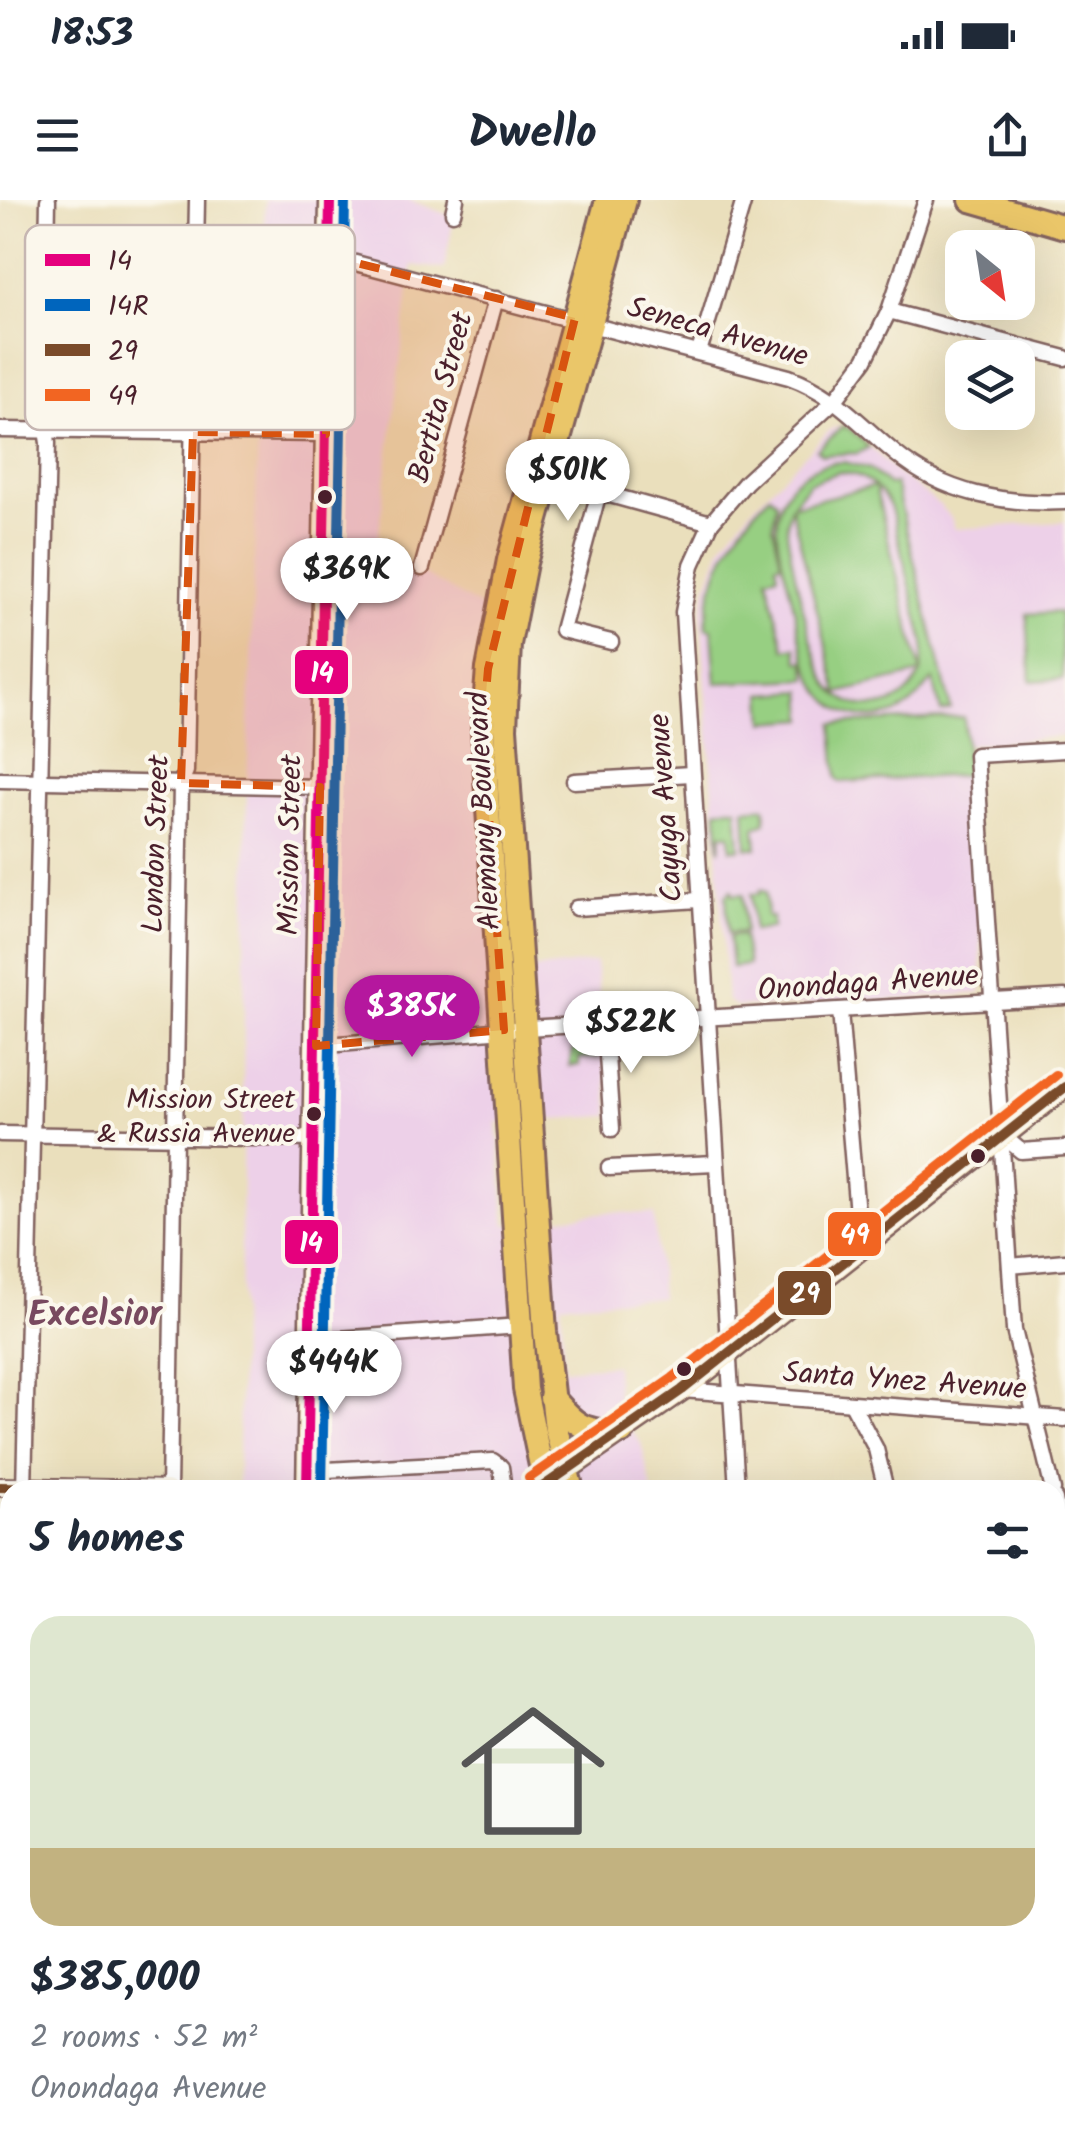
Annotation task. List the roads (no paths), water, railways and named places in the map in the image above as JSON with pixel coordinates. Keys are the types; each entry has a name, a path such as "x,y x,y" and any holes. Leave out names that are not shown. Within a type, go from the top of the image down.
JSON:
{"main road":[{"name":"Mission Street","path":"330,200 330,225"},
{"name":"Alemany Boulevard","path":"583,321 607,200"},
{"name":"Alemany Boulevard","path":"570,1480 551,1397 484,730 488,669 509,560 625,200"},
{"path":"970,200 1065,227"},
{"name":"Mission Street","path":"308,1480 326,430"},
{"name":"Alemany Boulevard","path":"515,1029 520,1326 524,1390 541,1480"},
{"path":"570,1480 622,1432 682,1390 1065,1087"},
{"path":"551,1397 585,1430 622,1432"}],"street":[{"path":"48,200 48,225"},
{"name":"London Street","path":"197,200 197,225"},
{"path":"699,352 744,200"},
{"name":"Cayuga Avenue","path":"736,1480 682,612 692,565 711,522 746,482 836,399 865,360 889,312 926,200"},
{"name":"Seneca Avenue","path":"355,263 790,377 836,399 898,456 943,483 993,499 1065,502"},
{"name":"Bertita Street","path":"422,568 496,298"},
{"path":"889,312 1065,358"},
{"path":"0,430 326,434"},
{"path":"24,1480 48,462 44,431"},
{"name":"London Street","path":"168,1480 181,784 186,771 193,432"},
{"path":"610,642 562,630 599,492 711,522"},
{"path":"1050,1480 1014,1330 976,756 1065,750"},
{"path":"574,780 691,774"},
{"path":"0,780 320,787"},
{"path":"576,908 699,900"},
{"name":"Onondaga Avenue","path":"316,1046 515,1029 1065,997"},
{"path":"840,1011 860,1250"},
{"path":"605,1026 612,1128"},
{"path":"0,1134 314,1139"},
{"path":"1003,1136 1021,1151 1065,1148"},
{"path":"609,1168 716,1163"},
{"path":"1010,1266 1065,1261"},
{"path":"310,1342 520,1326"},
{"name":"Santa Ynez Avenue","path":"682,1390 1065,1418"},
{"path":"852,1404 876,1449 884,1480"},
{"path":"308,1480 498,1462 502,1480"}],"place":[{"name":"Mission Street & Russia Avenue","path":"314,1114"}],"district":[{"name":"Excelsior","path":"95,1313"}]}
